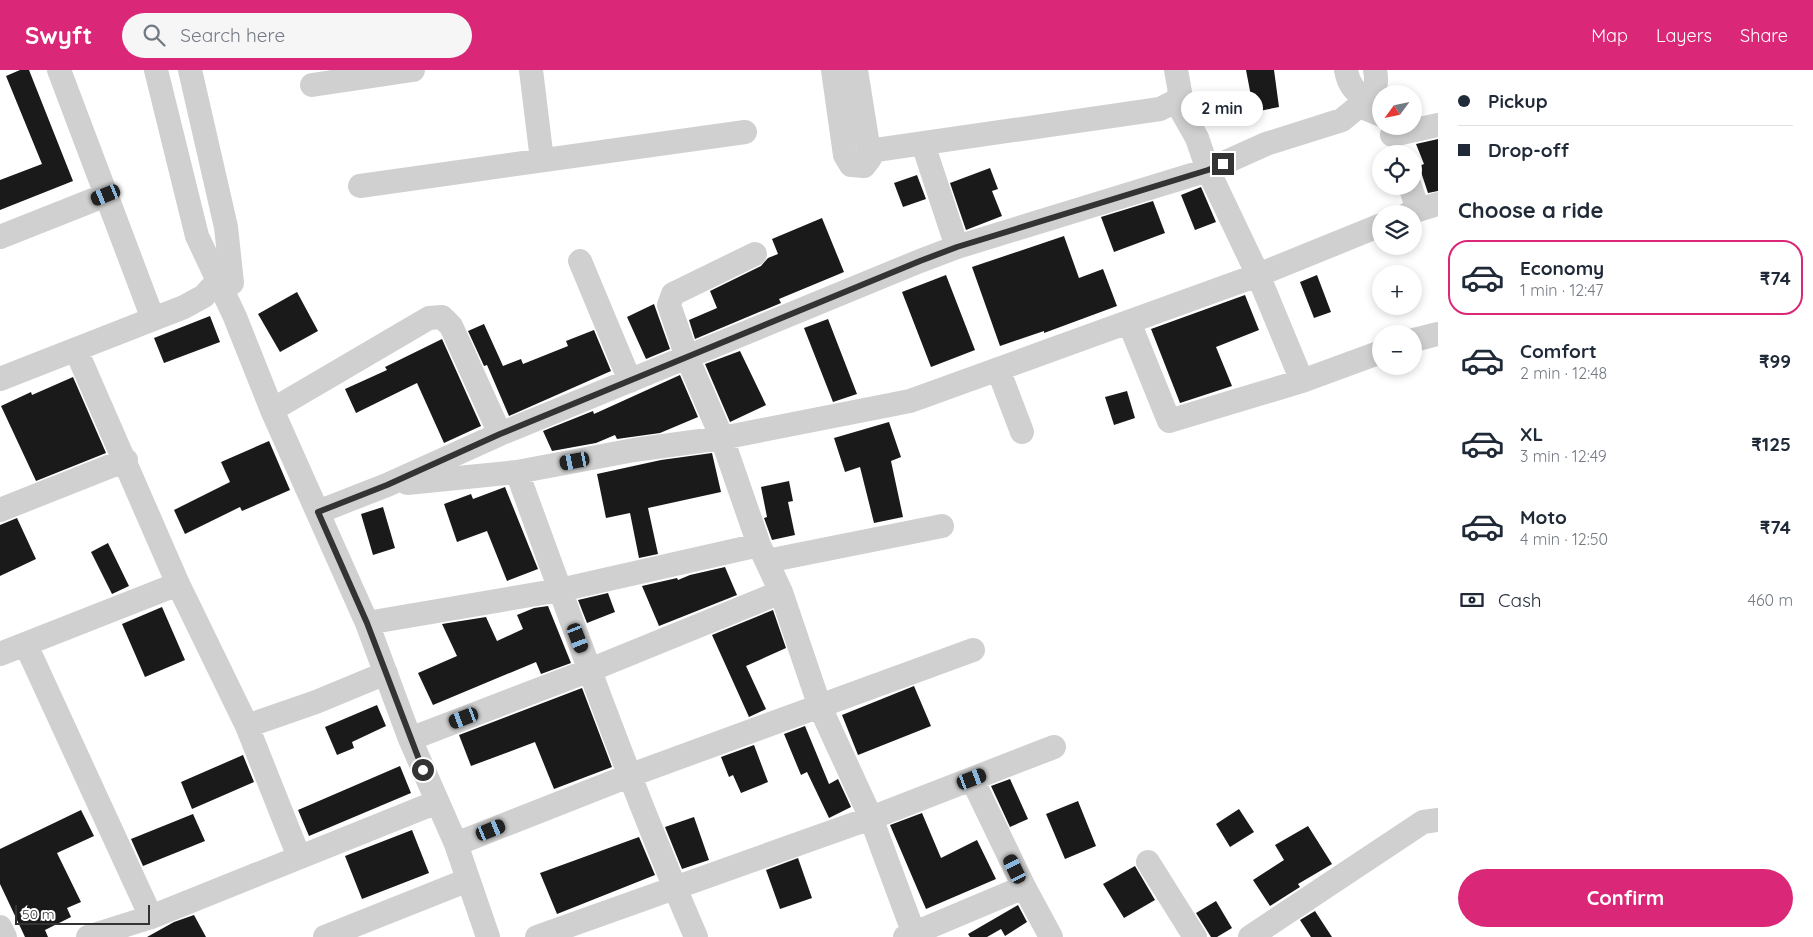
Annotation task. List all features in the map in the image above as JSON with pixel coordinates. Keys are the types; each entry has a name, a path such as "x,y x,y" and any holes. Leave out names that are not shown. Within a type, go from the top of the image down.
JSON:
{"street":[{"path":"59,70 152,319"},
{"path":"156,70 197,236 225,275"},
{"path":"190,70 225,219 225,275 235,317 272,410 367,623 410,739 456,844 488,937"},
{"path":"312,84 413,70"},
{"path":"531,70 542,160"},
{"path":"833,70 847,160 851,165 864,166 870,158 856,70"},
{"path":"868,151 1160,109 1176,101 1180,92 1176,70"},
{"path":"1346,70 1352,88 1372,112"},
{"path":"318,512 387,485 500,434 957,247 1208,170 1266,144 1342,120 1372,94 1375,88 1375,70"},
{"path":"1176,101 1197,138 1208,170 1258,275 1302,382"},
{"path":"1422,128 1438,125"},
{"path":"360,186 745,132"},
{"path":"923,144 957,247"},
{"path":"0,237 106,195"},
{"path":"387,485 517,472 634,450 722,438 910,401 1258,275 1372,229"},
{"path":"755,254 673,294 669,299 669,306 687,357 722,438 763,553 781,592 820,707 870,818 910,935 1024,887"},
{"path":"580,261 630,381"},
{"path":"0,379 76,350 204,296 225,275"},
{"path":"272,410 429,318 442,317 451,326 500,434"},
{"path":"1129,322 1169,421 1302,382 1372,355"},
{"path":"1422,336 1438,334"},
{"path":"76,350 126,460 178,584 247,726 299,857"},
{"path":"998,369 1022,432"},
{"path":"0,510 126,460"},
{"path":"517,472 590,670 674,888 696,937"},
{"path":"367,623 763,553 942,526"},
{"path":"0,654 178,584"},
{"path":"410,739 590,670 781,592"},
{"path":"26,645 151,917"},
{"path":"456,844 631,775 973,650"},
{"path":"247,726 316,702 386,673"},
{"path":"537,937 870,818 1054,747"},
{"path":"972,779 1024,887 1051,937"},
{"path":"88,937 151,917 437,802"},
{"path":"1250,937 1423,822 1438,820"},
{"path":"1148,862 1195,937"},
{"path":"325,937 468,880"},
{"path":"0,927 5,937"}],"building":[{"path":"20,70 29,70 73,181 0,210 0,180 42,164 6,76"},
{"path":"1246,70 1274,70 1279,107 1254,112"},
{"path":"1438,139 1438,191 1428,193 1422,175 1422,165 1424,164 1422,145 1416,144"},
{"path":"990,168 998,189 992,191 1002,216 966,230 950,183"},
{"path":"917,175 926,199 903,207 894,183"},
{"path":"1201,187 1216,222 1195,230 1181,195"},
{"path":"1153,201 1165,233 1114,252 1101,217"},
{"path":"822,218 844,272 779,299 781,303 695,339 689,320 717,308 710,291 761,266 768,258 778,254 772,239"},
{"path":"1064,236 1079,278 1103,269 1117,306 1044,333 1044,331 1000,346 972,267"},
{"path":"946,275 975,350 931,367 902,292"},
{"path":"1317,275 1331,312 1314,318 1300,282"},
{"path":"297,292 318,331 280,352 258,314"},
{"path":"1245,295 1259,330 1216,347 1232,386 1180,403 1151,329"},
{"path":"654,304 670,349 646,359 627,317"},
{"path":"210,316 220,342 164,363 154,338"},
{"path":"828,319 857,394 833,402 804,328"},
{"path":"484,324 503,366 521,359 523,364 568,346 566,341 594,330 611,371 509,416 487,365 484,366 468,331"},
{"path":"442,339 481,426 444,443 417,383 356,413 345,389 387,370 385,367"},
{"path":"740,351 766,405 730,422 705,364"},
{"path":"680,375 698,417 660,433 617,439 615,435 596,443 552,451 543,431 593,411 594,414"},
{"path":"73,377 106,453 36,481 1,406 31,392 32,395"},
{"path":"1127,391 1135,418 1114,425 1105,397"},
{"path":"889,422 901,457 891,461 903,517 874,523 860,467 845,472 834,438"},
{"path":"269,441 290,490 242,511 240,507 185,534 174,510 230,482 221,462"},
{"path":"712,453 721,492 648,508 658,554 639,558 630,513 606,518 597,474 661,460"},
{"path":"789,481 793,501 788,502 795,535 772,540 764,518 767,517 761,487"},
{"path":"505,487 538,569 507,581 487,531 457,542 444,504 471,494 473,499"},
{"path":"383,507 395,548 373,555 361,514"},
{"path":"17,518 36,559 0,576 0,525"},
{"path":"108,543 129,586 112,594 91,552"},
{"path":"725,567 737,595 659,626 642,586 677,578 678,580 690,575"},
{"path":"608,593 615,612 587,623 578,600"},
{"path":"548,606 571,663 541,674 536,662 433,705 418,673 457,656 442,624 486,617 497,641 523,629 517,615 534,608"},
{"path":"162,607 185,660 145,677 122,624"},
{"path":"773,610 786,648 746,666 766,709 749,717 712,635"},
{"path":"914,686 931,726 858,755 842,715"},
{"path":"582,688 612,767 554,789 535,742 471,766 459,735"},
{"path":"377,705 386,726 352,742 354,748 337,755 325,727"},
{"path":"805,726 829,784 838,779 851,807 829,818 807,772 801,775 784,734"},
{"path":"754,745 768,782 741,793 733,775 729,777 721,757"},
{"path":"243,755 254,782 192,809 181,782"},
{"path":"400,766 411,793 309,836 298,810"},
{"path":"1010,779 1028,819 1010,827 991,786"},
{"path":"1078,801 1096,846 1065,859 1046,814"},
{"path":"1239,809 1254,832 1230,847 1216,824"},
{"path":"81,810 94,836 57,853 81,902 67,908 71,917 45,930 48,937 25,937 0,884 0,849"},
{"path":"922,813 941,858 977,840 996,879 926,909 890,825"},
{"path":"193,814 205,841 143,866 131,839"},
{"path":"694,817 709,860 682,869 665,827"},
{"path":"1308,826 1332,864 1298,884 1300,887 1270,906 1253,880 1284,860 1275,845"},
{"path":"412,830 429,873 362,899 345,856"},
{"path":"639,837 655,875 557,914 540,873"},
{"path":"798,858 812,898 780,909 766,870"},
{"path":"1135,866 1155,900 1124,918 1103,884"},
{"path":"1216,901 1232,928 1217,937 1211,937 1196,913"},
{"path":"1018,905 1027,922 1005,936 1001,929 987,937 970,937 968,934"},
{"path":"1315,911 1332,937 1311,937 1300,920"},
{"path":"194,915 206,937 147,937 174,922"}],"route":[{"path":"423,770 367,623 318,512 387,485 500,434 920,261 957,247 1223,164"}]}
